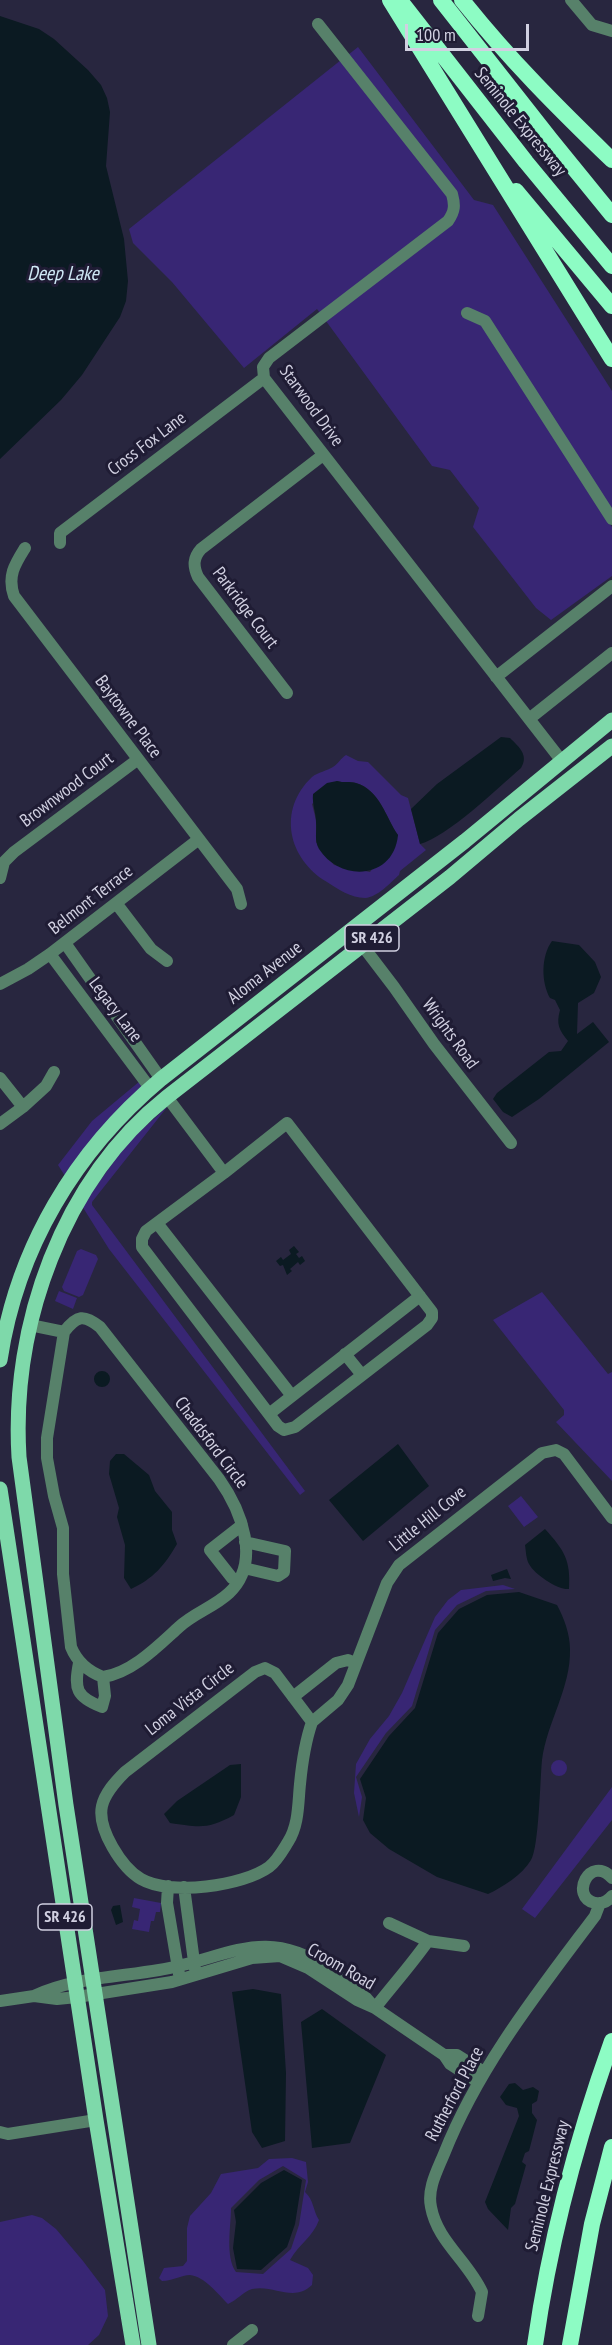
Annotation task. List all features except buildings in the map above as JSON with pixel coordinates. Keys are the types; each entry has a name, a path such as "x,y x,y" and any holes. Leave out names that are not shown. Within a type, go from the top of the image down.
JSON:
{"highway":[{"path":"390,0 612,359"},
{"name":"Seminole Expressway","path":"400,0 526,162 612,266"},
{"name":"Seminole Expressway","path":"441,0 612,214"},
{"path":"462,0 506,54 553,104 612,160"},
{"path":"481,148 612,306"},
{"name":"Seminole Expressway","path":"535,2345 554,2235 574,2155 612,2041"},
{"path":"570,2345 592,2224 612,2147"}],"main road":[{"name":"Aloma Avenue","path":"4,1318 32,1246 65,1185 107,1130 156,1083 188,1057 465,841 612,720"},
{"name":"Aloma Avenue","path":"30,1325 48,1265 74,1211 105,1163 144,1118 167,1097 612,746"},
{"path":"470,860 478,845 555,779 561,760"},
{"path":"362,945 373,914"},
{"path":"167,1097 172,1083 188,1057"},
{"path":"144,1118 156,1096 156,1083"},
{"path":"4,1318 30,1325"},
{"name":"SR 426","path":"0,1360 4,1318"},
{"name":"SR 426","path":"30,1325 20,1383 17,1434 22,1483 66,1805 149,2345"},
{"name":"SR 426","path":"0,1489 96,2120 133,2345"},
{"path":"15,1592 32,1605 42,1626"}],"street":[{"path":"571,0 592,24 612,31"},
{"name":"Starwood Drive","path":"318,24 452,194 455,203 454,213 448,221 269,358 263,368 264,378 561,760"},
{"path":"467,313 485,321 612,519"},
{"name":"Cross Fox Lane","path":"60,543 60,533 264,378"},
{"name":"Parkridge Court","path":"287,693 198,578 194,559 201,549 323,456"},
{"name":"Baytowne Place","path":"25,548 12,569 10,586 14,596 237,889 241,904"},
{"path":"496,677 612,586"},
{"path":"529,719 612,653"},
{"name":"Brownwood Court","path":"0,878 4,862 14,852 137,760"},
{"name":"Belmont Terrace","path":"0,984 50,954 199,839"},
{"path":"116,903 151,949 167,961"},
{"name":"Legacy Lane","path":"65,943 156,1083"},
{"name":"Wrights Road","path":"362,945 434,1044 511,1143"},
{"name":"Legacy Lane","path":"50,954 156,1083"},
{"path":"0,1124 46,1086 54,1072"},
{"path":"0,1078 23,1107"},
{"path":"167,1097 224,1173"},
{"path":"287,1123 432,1312 432,1318 427,1325 295,1428 284,1430 278,1426 142,1247 142,1239 146,1231 224,1173 287,1123"},
{"path":"157,1223 292,1396"},
{"path":"269,1414 420,1296"},
{"name":"Chaddsford Circle","path":"64,1332 72,1321 80,1318 90,1318 100,1327 219,1479 232,1499 242,1525 247,1550 244,1568 238,1582 227,1595 186,1621 139,1660 112,1675 103,1677"},
{"path":"30,1325 64,1332 47,1438 47,1458 63,1528 63,1574 71,1647 79,1663 103,1677 105,1696 102,1707 90,1702 79,1691 75,1683 79,1663"},
{"path":"345,1354 362,1375"},
{"name":"Little Hill Cove","path":"312,1722 343,1694 387,1583 399,1565 542,1453 556,1450 564,1454 612,1518"},
{"path":"238,1582 232,1578 210,1550 242,1525"},
{"path":"244,1568 278,1576 284,1572 286,1560 285,1551 245,1542"},
{"path":"293,1696 336,1663 342,1660 355,1663"},
{"name":"Loma Vista Circle","path":"265,1668 272,1670 293,1696 312,1722 305,1744 294,1829 274,1862 250,1876 202,1889 153,1884 133,1874 117,1855 103,1826 101,1817 105,1799 113,1785 125,1772 255,1672 265,1668"},
{"path":"612,1878 607,1873 597,1871 589,1875 583,1885 585,1894 591,1901 600,1903 612,1896"},
{"path":"168,1886 167,1903 180,1980"},
{"path":"184,1887 196,1977"},
{"name":"Rutherford Place","path":"478,2316 482,2292 440,2234 430,2205 430,2191 453,2132 481,2077 520,2017 595,1916 600,1903"},
{"path":"389,1923 428,1941 464,1946"},
{"path":"173,1933 189,1930"},
{"path":"428,1941 379,2010 444,2055 450,2064 463,2065 481,2077"},
{"name":"Croom Road","path":"0,2001 34,1996 54,1986 76,1990 94,1987 253,1946 283,1947 315,1959 363,1992 379,2010"},
{"name":"Croom Road","path":"94,1987 180,1980 196,1977 252,1958 280,1956 308,1968 357,2000 379,2010"},
{"path":"0,2132 8,2134 96,2120"},
{"path":"233,2345 252,2330"}],"shaded area":[{"path":"358,47 474,200 493,205 612,391 612,512 486,317 464,308 461,316 482,325 612,527 612,576 551,620 536,608 473,527 479,508 450,470 432,466 326,321 459,204 348,55"},
{"path":"341,60 448,196 450,203 445,217 320,313 317,309 244,368 172,282 133,243 129,229"},
{"path":"346,755 358,761 368,762 401,795 408,798 420,844 426,850 400,871 399,875 384,889 365,898 345,893 314,872 303,861 292,833 291,819 294,804 301,790 312,777 333,767","holes":["337,781 356,783 371,792 382,805 398,835 370,872 334,865 316,842 316,820 312,804"]},
{"path":"140,1081 144,1087 65,1176 58,1165 92,1121"},
{"path":"168,1106 92,1202 92,1205 305,1491 300,1495 109,1249 82,1206 127,1143"},
{"path":"81,1249 96,1255 98,1259 83,1295 79,1297 64,1291 62,1287 77,1251"},
{"path":"59,1291 77,1298 73,1309 55,1301"},
{"path":"542,1292 608,1374 612,1372 612,1481 556,1422 564,1415 564,1410 493,1320"},
{"path":"521,1496 538,1517 524,1527 508,1506"},
{"path":"503,1585 515,1589 486,1591 457,1605 435,1630 412,1706 386,1733 356,1777 362,1797 359,1817 354,1793 356,1764 370,1739 389,1716 402,1693 435,1617 448,1600 461,1590"},
{"path":"559,1760 565,1762 567,1768 565,1774 559,1776 553,1774 551,1768 553,1762"},
{"path":"612,1787 612,1820 535,1918 522,1909"},
{"path":"134,1898 161,1903 160,1912 156,1912 154,1921 151,1921 149,1932 132,1929 134,1920 138,1921 140,1909 132,1907"},
{"path":"292,2158 306,2162 308,2182 305,2192 319,2220 290,2260 308,2268 313,2275 312,2285 298,2293 252,2289 228,2304 211,2286 195,2276 187,2275 162,2281 159,2278 164,2268 183,2266 187,2261 187,2228 190,2216 211,2193 221,2174 258,2168 269,2159","holes":["283,2166 306,2180 299,2225 291,2249 263,2274 236,2272 229,2241 231,2208 259,2180"]},
{"path":"32,2215 42,2218 56,2229 105,2290 108,2316 99,2335 88,2345 0,2345 0,2222"}],"water":[{"name":"Deep Lake","path":"0,16 39,29 54,39 101,85 110,112 106,166 124,239 128,281 126,301 120,317 82,375 61,400 0,459"},
{"path":"501,737 510,738 522,752 524,759 521,768 458,822 431,840 420,844 411,809 437,784"},
{"path":"337,781 356,783 371,792 382,805 398,835 394,850 387,861 377,868 353,871 340,867 329,860 317,846 313,794 327,783"},
{"path":"552,941 579,945 595,962 601,977 594,993 578,1003 577,1034 593,1022 609,1042 539,1099 512,1117 503,1112 493,1099 497,1093 549,1052 561,1051 568,1041 559,1027 560,1010 555,1000 550,998 545,984 544,961"},
{"path":"294,1246 299,1252 296,1254 299,1258 302,1256 305,1261 300,1265 298,1262 287,1275 283,1265 280,1266 276,1261 281,1257 283,1260 291,1254 289,1250"},
{"path":"102,1371 108,1373 110,1379 108,1385 102,1387 96,1385 94,1379 96,1373"},
{"path":"398,1444 429,1486 363,1541 329,1500"},
{"path":"116,1454 124,1454 149,1475 155,1491 172,1512 172,1530 177,1544 158,1571 131,1589 124,1578 125,1545 117,1517 119,1508 109,1474 110,1461"},
{"path":"545,1529 565,1556 569,1570 569,1589 547,1581 536,1573 528,1562 525,1545"},
{"path":"507,1569 511,1579 493,1581 491,1575"},
{"path":"519,1592 557,1605 569,1638 569,1663 567,1677 542,1760 534,1853 517,1876 488,1894 437,1877 389,1849 370,1833 363,1820 366,1798 360,1779 389,1736 415,1708 438,1633 459,1609 487,1595"},
{"path":"241,1764 241,1797 234,1815 217,1823 203,1826 170,1823 164,1814 177,1801 230,1765"},
{"path":"120,1905 123,1922 116,1925 111,1910 113,1906"},
{"path":"253,1989 281,1994 286,2073 285,2141 262,2148 252,2132 232,1992"},
{"path":"322,2009 386,2055 350,2143 312,2148 301,2022"},
{"path":"515,2083 523,2090 533,2087 539,2091 537,2101 532,2104 532,2113 537,2120 529,2151 525,2153 522,2162 526,2165 515,2204 511,2208 508,2230 488,2209 485,2202 519,2116 517,2108 506,2105 500,2097 509,2084"},
{"path":"284,2170 302,2180 295,2224 287,2247 261,2270 237,2269 233,2248 236,2222 234,2210 261,2183"}]}
